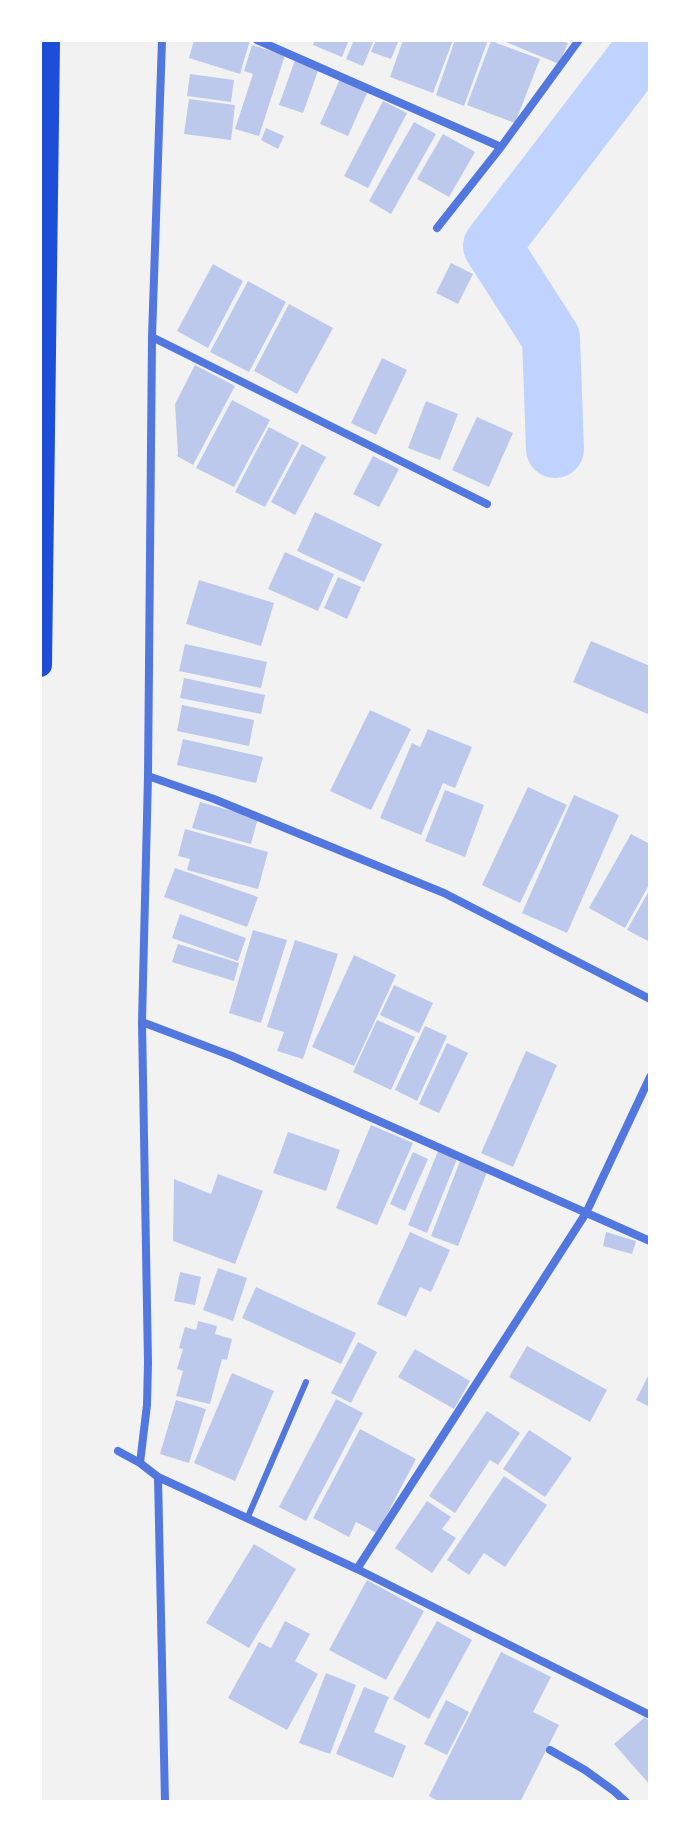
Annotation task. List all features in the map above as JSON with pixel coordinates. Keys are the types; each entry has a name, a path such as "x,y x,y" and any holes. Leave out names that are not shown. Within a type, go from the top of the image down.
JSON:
{"highway":[{"path":"40,665 48,40"}],"street":[{"path":"140,1463 148,1363 142,1022 148,776 152,337 162,40"},
{"path":"257,40 501,147"},
{"path":"437,228 579,40"},
{"path":"152,337 487,504"},
{"path":"148,776 214,799 444,893 650,999"},
{"path":"142,1022 232,1056 650,1241"},
{"path":"357,1569 586,1213 650,1077"},
{"path":"118,1451 158,1477 357,1569 650,1715"},
{"path":"158,1477 165,1802"},
{"path":"550,1750 585,1770 626,1802"}],"lane":[{"path":"247,1519 306,1382"}],"building":[{"path":"194,40 250,40 240,74 189,58"},
{"path":"315,40 349,40 342,57 313,45"},
{"path":"354,40 374,40 363,66 346,59"},
{"path":"376,40 399,40 391,59 371,52"},
{"path":"403,40 453,40 433,93 390,77"},
{"path":"455,40 488,40 464,106 436,95"},
{"path":"501,40 559,40 568,43 559,64"},
{"path":"491,41 540,59 515,123 467,105"},
{"path":"252,45 285,55 259,136 235,129 253,74 244,71"},
{"path":"295,60 319,68 303,113 279,105"},
{"path":"190,74 234,80 231,102 187,96"},
{"path":"340,79 368,91 348,136 320,124"},
{"path":"189,99 235,105 231,140 184,134"},
{"path":"383,101 407,113 368,188 344,176"},
{"path":"414,122 436,134 391,214 369,201"},
{"path":"266,128 284,136 278,149 261,140"},
{"path":"443,134 475,152 449,197 417,179"},
{"path":"451,263 473,274 458,304 436,293"},
{"path":"213,264 243,281 208,348 177,331"},
{"path":"248,281 286,302 249,372 210,352"},
{"path":"289,304 333,328 297,394 254,371"},
{"path":"382,358 407,370 376,435 351,423"},
{"path":"195,365 235,386 193,465 177,456 175,404"},
{"path":"232,400 270,420 234,487 196,468"},
{"path":"426,401 458,414 440,460 408,448"},
{"path":"477,417 513,433 489,487 452,470"},
{"path":"269,427 299,443 265,507 235,492"},
{"path":"302,444 326,457 295,515 271,502"},
{"path":"373,456 399,469 379,507 353,494"},
{"path":"315,512 382,544 364,582 297,551"},
{"path":"285,552 334,574 318,611 268,589"},
{"path":"338,577 361,587 347,619 324,608"},
{"path":"199,580 274,603 261,646 186,624"},
{"path":"591,641 650,666 650,715 573,682"},
{"path":"185,644 267,662 261,688 179,671"},
{"path":"184,678 265,695 261,714 180,698"},
{"path":"182,705 254,720 249,746 177,731"},
{"path":"370,710 411,729 371,810 330,791"},
{"path":"428,729 472,747 455,788 443,783 421,835 380,818 412,743 420,747"},
{"path":"183,739 263,757 256,783 177,765"},
{"path":"528,787 567,805 520,903 482,885"},
{"path":"445,790 484,805 465,857 425,841"},
{"path":"574,795 619,815 567,933 522,913"},
{"path":"200,802 258,818 251,844 192,828"},
{"path":"185,829 268,852 258,889 187,870 190,859 178,856"},
{"path":"631,834 650,844 650,883 625,928 589,908"},
{"path":"175,868 258,897 247,927 164,897"},
{"path":"650,889 650,942 627,930"},
{"path":"180,914 246,938 238,961 172,938"},
{"path":"253,930 287,940 261,1023 229,1013"},
{"path":"295,940 338,954 303,1059 277,1051 284,1032 267,1027"},
{"path":"178,944 239,963 234,981 172,962"},
{"path":"354,955 396,975 354,1066 312,1047"},
{"path":"394,985 433,1003 419,1033 380,1015"},
{"path":"377,1020 415,1037 391,1090 353,1072"},
{"path":"425,1026 447,1036 417,1101 395,1090"},
{"path":"447,1043 468,1053 439,1113 419,1104"},
{"path":"526,1051 557,1065 513,1167 481,1153"},
{"path":"371,1125 413,1143 377,1225 336,1208"},
{"path":"288,1132 340,1150 326,1191 273,1173"},
{"path":"438,1151 457,1159 427,1233 408,1225"},
{"path":"413,1152 428,1159 405,1211 390,1204"},
{"path":"460,1161 487,1172 458,1246 431,1236"},
{"path":"218,1174 263,1191 235,1264 173,1241 174,1179 211,1194"},
{"path":"410,1232 450,1250 431,1292 420,1287 406,1317 377,1304"},
{"path":"606,1232 636,1241 632,1254 603,1246"},
{"path":"218,1268 247,1278 233,1321 203,1310"},
{"path":"180,1272 201,1277 195,1305 174,1301"},
{"path":"256,1287 356,1333 341,1364 242,1318"},
{"path":"198,1321 217,1326 215,1334 232,1339 227,1360 222,1359 210,1404 176,1396 183,1371 177,1369 185,1327 196,1330"},
{"path":"358,1342 377,1352 351,1403 331,1393"},
{"path":"527,1346 607,1390 590,1422 509,1377"},
{"path":"415,1349 470,1381 454,1409 398,1377"},
{"path":"650,1372 650,1407 636,1400"},
{"path":"232,1373 274,1391 235,1481 194,1463"},
{"path":"336,1399 363,1413 306,1521 279,1507"},
{"path":"176,1400 206,1409 189,1463 160,1454"},
{"path":"487,1411 520,1433 498,1465 490,1460 455,1513 429,1496"},
{"path":"360,1429 416,1459 377,1533 356,1522 349,1537 313,1518"},
{"path":"529,1430 572,1458 545,1497 503,1469"},
{"path":"504,1476 547,1505 505,1567 484,1553 469,1575 447,1560"},
{"path":"427,1501 451,1517 442,1529 456,1538 432,1573 395,1548"},
{"path":"254,1544 296,1569 249,1648 206,1623"},
{"path":"367,1580 424,1611 386,1680 329,1650"},
{"path":"285,1621 310,1634 295,1661 318,1674 287,1730 228,1698 259,1642 271,1648"},
{"path":"437,1621 472,1640 429,1719 393,1699"},
{"path":"501,1652 551,1677 533,1712 559,1725 520,1802 440,1802 429,1796"},
{"path":"326,1673 356,1685 330,1754 299,1743"},
{"path":"364,1687 389,1697 374,1732 406,1746 393,1778 336,1754"},
{"path":"446,1700 469,1712 447,1755 424,1744"},
{"path":"645,1717 650,1722 650,1785 614,1744"}],"waterway":[{"path":"555,449 551,338 492,246 650,40"}]}
